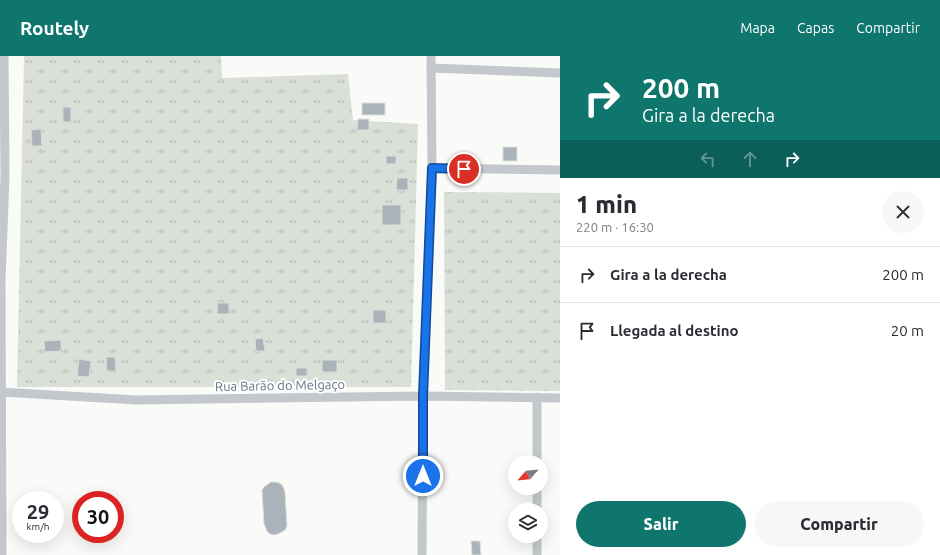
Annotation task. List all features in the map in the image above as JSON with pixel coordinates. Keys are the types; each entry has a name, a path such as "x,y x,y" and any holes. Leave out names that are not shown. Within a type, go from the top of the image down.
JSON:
{"street":[{"path":"2,555 0,281 2,73 4,56"},
{"path":"422,555 423,396 432,168 431,56"},
{"path":"431,68 560,73"},
{"path":"432,168 560,170"},
{"name":"Rua Barão do Melgaço","path":"1,392 137,400 423,396 560,398"},
{"path":"537,397 537,455"},
{"path":"537,543 537,555"}],"green space":[{"path":"24,56 221,56 222,78 348,74 353,120 418,124 411,387 17,387"},
{"path":"444,192 560,193 560,391 445,390"}],"building":[{"path":"362,103 385,103 385,115 362,115"},
{"path":"63,107 71,107 71,122 63,122"},
{"path":"358,119 369,119 369,130 357,130"},
{"path":"41,129 42,146 32,146 31,130"},
{"path":"503,147 517,147 517,161 503,161"},
{"path":"386,156 396,156 396,164 386,164"},
{"path":"397,178 408,178 408,190 396,190"},
{"path":"382,205 401,205 401,225 382,225"},
{"path":"218,303 229,303 229,314 217,314"},
{"path":"373,310 386,310 386,323 373,323"},
{"path":"263,338 265,351 256,351 255,339"},
{"path":"61,340 61,351 45,352 44,341"},
{"path":"106,357 115,357 116,371 107,371"},
{"path":"79,359 91,361 89,377 77,376"},
{"path":"322,360 337,360 337,372 322,372"},
{"path":"296,368 307,368 307,376 296,376"},
{"path":"271,482 279,483 284,489 287,526 285,530 274,535 267,531 264,524 262,490"},
{"path":"471,541 480,541 481,555 472,555"}],"route":[{"path":"423,476 423,396 432,168 464,169"}]}
